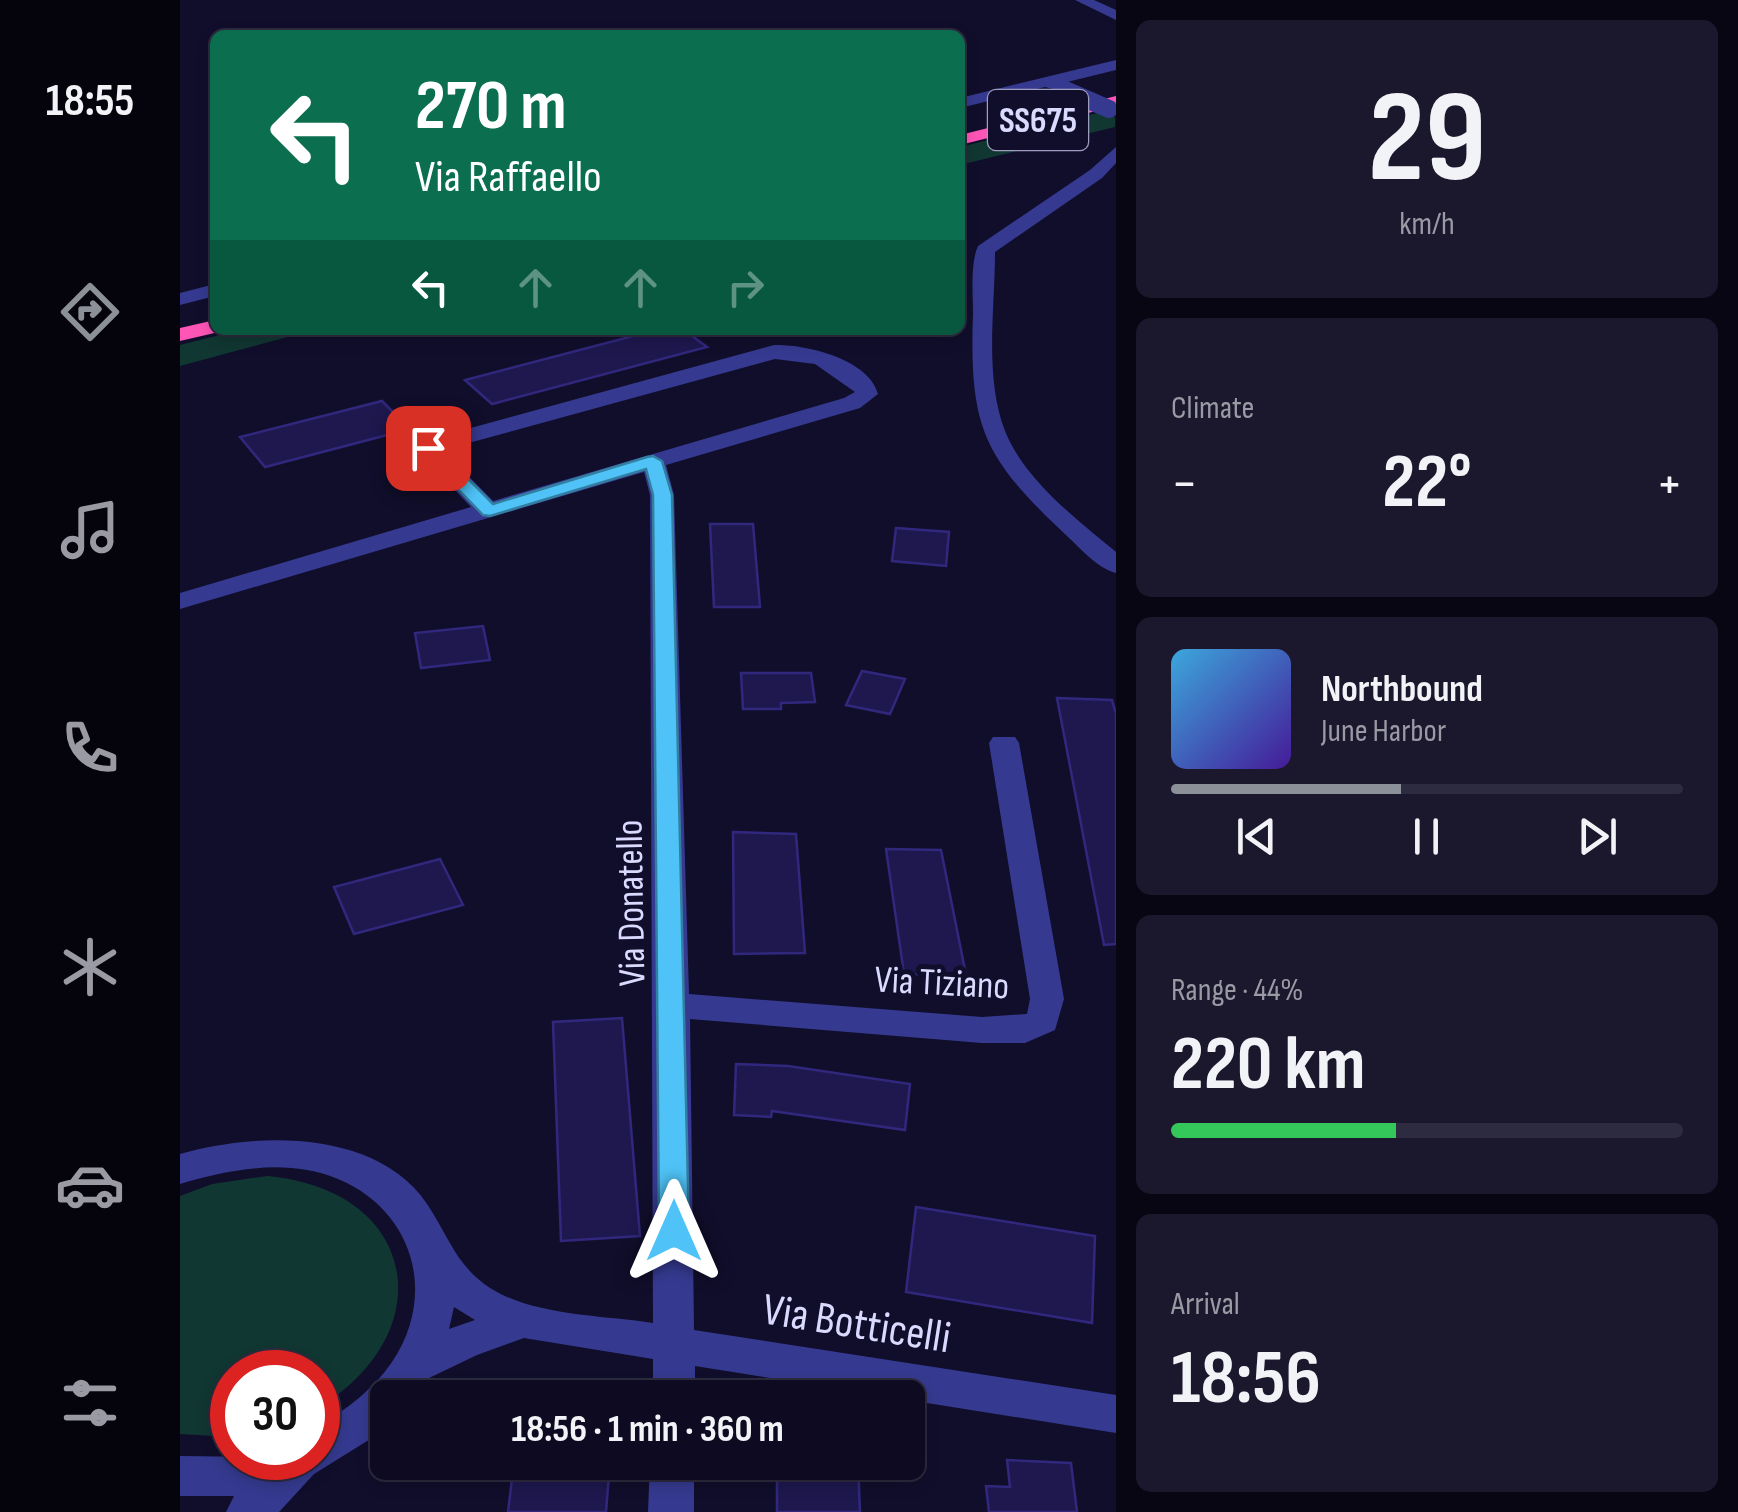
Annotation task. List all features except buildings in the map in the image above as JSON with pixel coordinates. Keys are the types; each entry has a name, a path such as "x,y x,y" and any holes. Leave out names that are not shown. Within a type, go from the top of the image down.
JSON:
{"highway":[{"name":"SS675","path":"965,129 1114,103"},
{"name":"SS675","path":"965,139 1114,103"},
{"path":"180,323 210,315"},
{"path":"180,335 210,327"}],"street":[{"path":"1082,0 1116,16"},
{"path":"965,103 1054,86 1116,65"},
{"path":"1054,86 1114,103"},
{"path":"1116,152 1096,174 985,250 986,395 993,434 1016,469 1116,565"},
{"path":"180,299 210,291"},
{"path":"180,601 490,511 852,403 867,394 865,386 818,354 799,350 774,352 428,448 490,511"},
{"name":"Via Donatello","path":"653,461 662,495 672,1004 674,1380"},
{"name":"Via Tiziano","path":"672,1004 982,1030 1025,1030 1043,1021 1047,999 1004,743"},
{"path":"180,1149 220,1157"},
{"path":"180,1170 220,1157 282,1152 340,1162 388,1189 407,1208 431,1254 434,1308 426,1338 401,1380"},
{"name":"Via Botticelli","path":"431,1254 465,1294 502,1315 524,1322 1116,1414"},
{"name":"Via Botticelli","path":"408,1380 463,1342 524,1322"},
{"name":"Via Botticelli","path":"340,1436 370,1416"},
{"path":"180,1476 210,1476"},
{"path":"249,1512 280,1480"},
{"path":"672,1480 672,1512"}],"green space":[{"path":"1102,112 1115,117 1115,127 965,164 965,146"},
{"path":"220,335 295,335 180,366 180,345"},
{"path":"267,1176 318,1187 357,1208 383,1236 396,1269 397,1305 384,1342 358,1377 340,1391 340,1350 210,1350 210,1436 180,1434 180,1196 212,1184"}],"route":[{"path":"428,448 490,511 653,461 662,495 674,1231"}]}
